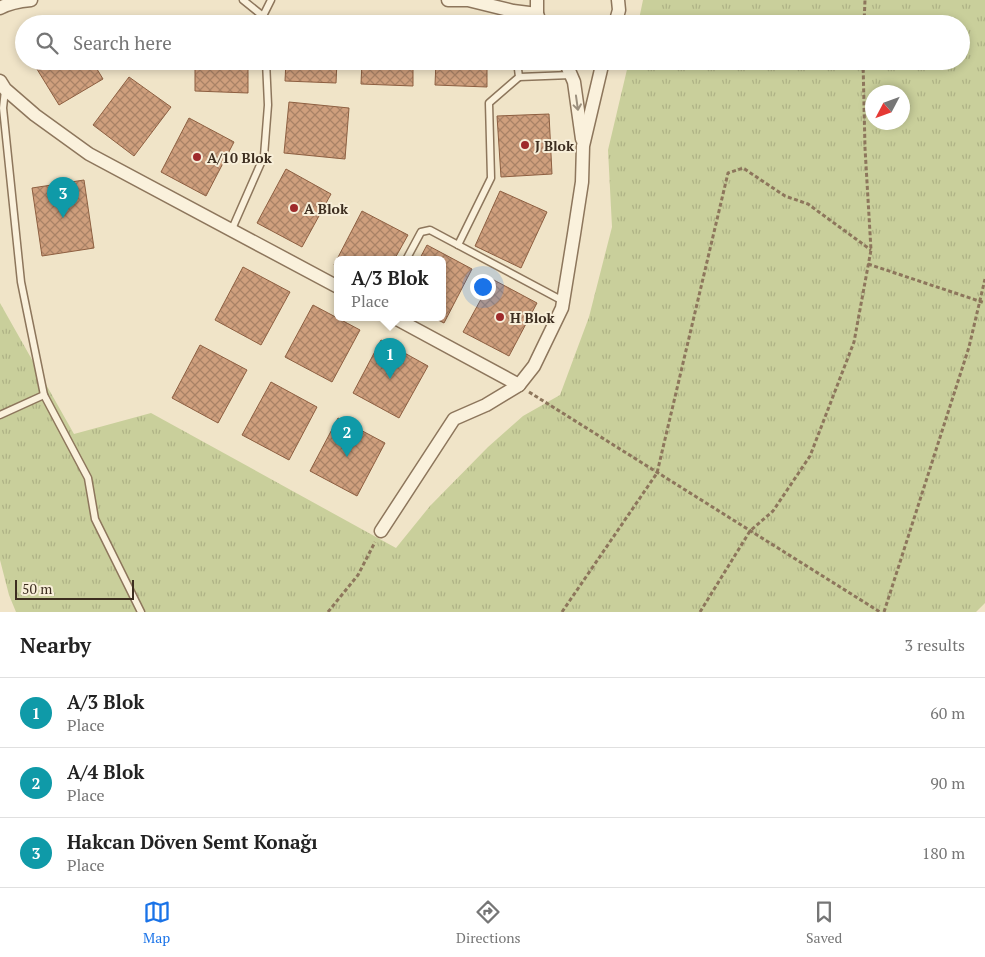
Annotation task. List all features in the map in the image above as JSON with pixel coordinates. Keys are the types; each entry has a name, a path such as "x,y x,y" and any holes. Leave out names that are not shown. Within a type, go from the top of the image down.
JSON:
{"street":[{"path":"0,8 20,1 30,0"},
{"path":"448,0 468,0 506,15"},
{"path":"538,0 539,15"},
{"path":"569,70 574,82 583,146"},
{"path":"381,531 454,419 486,405 519,385 534,366 562,308 580,190 583,146 600,70"},
{"path":"3,85 35,115 89,154 334,285"},
{"path":"400,321 519,385"}],"lane":[{"path":"243,0 262,15"},
{"path":"264,15 271,0"},
{"path":"232,230 264,156 268,105 266,70"},
{"path":"519,70 519,77"},
{"path":"458,245 491,178 489,104 519,77 571,75"},
{"path":"3,85 3,108 21,282 44,395 88,478 95,519 141,612"},
{"path":"408,256 421,232 430,230 562,301"},
{"path":"0,415 44,395"}],"path":[{"path":"864,15 865,0"},
{"path":"700,612 750,531 773,511 810,456 854,342 871,250 865,148 864,70"},
{"path":"562,612 657,473 728,173 743,168 785,196 808,204 871,250"},
{"path":"868,264 985,303"},
{"path":"519,385 882,612 969,347 985,279"},
{"path":"328,612 358,575 381,531"}],"green space":[{"path":"643,0 985,0 985,603 976,612 16,612 9,595 0,560 0,303 74,434 151,413 396,548 430,506 488,447 523,416 560,395 589,317 612,227 608,150 627,70 970,70 970,15 640,15"}],"building":[{"path":"38,70 98,70 103,79 59,105"},
{"path":"195,70 248,70 248,93 195,91"},
{"path":"286,70 337,70 336,83 285,81"},
{"path":"362,70 413,70 413,86 361,84"},
{"path":"436,70 487,70 487,87 435,85"},
{"path":"129,77 171,107 134,156 93,125"},
{"path":"289,102 349,108 345,159 284,153"},
{"name":"J Blok","path":"549,114 552,174 501,177 497,116"},
{"name":"A/10 Blok","path":"189,118 234,142 206,196 161,172"},
{"name":"A Blok","path":"286,169 331,194 302,247 257,223"},
{"path":"84,180 94,248 42,256 32,188"},
{"path":"500,191 547,212 521,268 475,246"},
{"path":"362,211 408,235 396,256 339,256"},
{"path":"427,245 472,269 446,319 446,256 421,256"},
{"path":"243,267 290,292 261,345 215,320"},
{"name":"H Blok","path":"492,279 537,303 509,356 463,332"},
{"path":"313,305 334,316 334,321 343,321 360,330 332,382 285,357"},
{"path":"381,340 428,366 399,418 353,393"},
{"path":"200,345 247,370 218,423 172,398"},
{"path":"271,382 317,407 289,460 242,435"},
{"path":"338,418 385,443 357,496 310,471"}],"place":[{"name":"J Blok","path":"525,145"},
{"name":"A/10 Blok","path":"197,157"},
{"name":"A Blok","path":"294,208"},
{"name":"Hakcan Döven Semt Konağı","path":"63,218"},
{"name":"H Blok","path":"500,317"},
{"name":"A/3 Blok","path":"390,379"},
{"name":"A/4 Blok","path":"347,457"}]}
